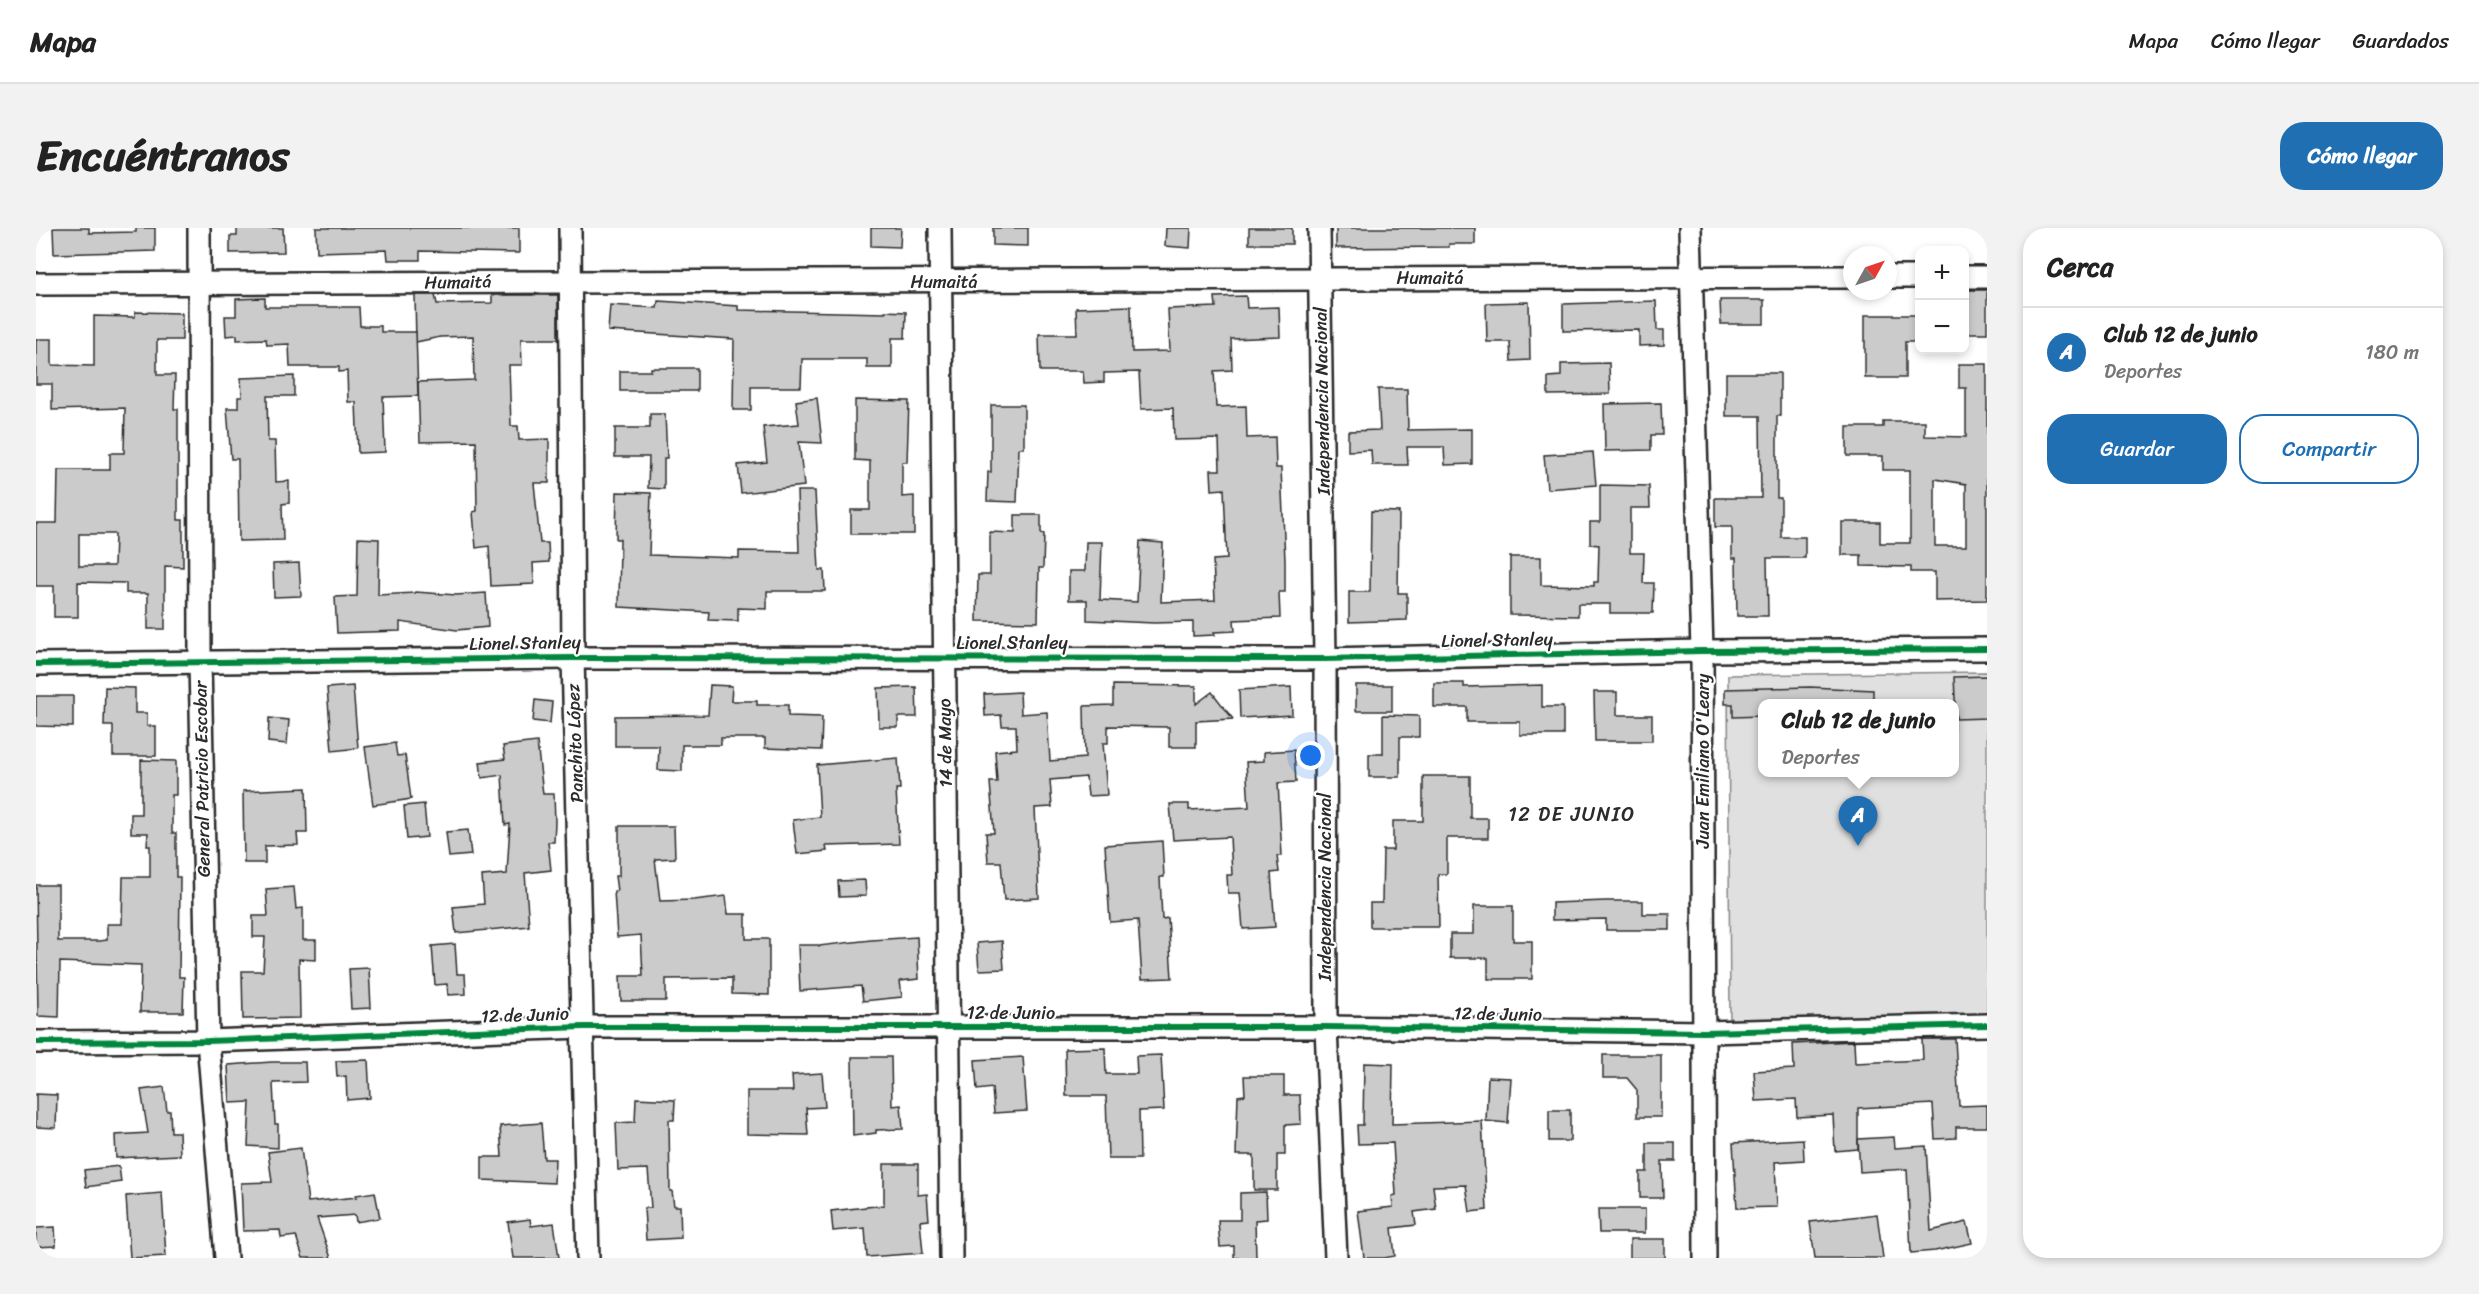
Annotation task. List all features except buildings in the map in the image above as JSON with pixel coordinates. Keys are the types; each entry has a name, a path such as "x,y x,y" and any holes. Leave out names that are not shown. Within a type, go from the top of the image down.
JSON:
{"street":[{"name":"General Patricio Escobar","path":"199,228 200,662 208,1041 226,1258"},
{"name":"Panchito López","path":"570,228 573,658 588,1258"},
{"name":"14 de Mayo","path":"940,228 951,1258"},
{"name":"Independencia Nacional","path":"1319,228 1325,659 1326,1028 1336,1258"},
{"name":"Juan Emiliano O'Leary","path":"1690,228 1702,651 1705,1258"},
{"name":"Humaitá","path":"36,284 571,280 942,282 1843,277"},
{"path":"1897,277 1915,277"},
{"path":"1969,277 1987,277"},
{"name":"Lionel Stanley","path":"36,664 573,658 1325,659 1702,651 1987,649"},
{"name":"12 de Junio","path":"36,1042 208,1041 583,1027 1326,1028 1704,1032 1987,1025"}],"shaded area":[{"path":"1987,672 1987,1017 1730,1022 1728,675"}],"cycle path":[{"path":"36,664 573,658 1325,659 1702,651 1987,649"},
{"path":"36,1042 208,1041 583,1027 1326,1027 1704,1032 1987,1025"}],"place":[{"name":"Club 12 de junio","path":"1858,846"}],"district":[{"name":"12 DE JUNIO","path":"1572,814"}]}
